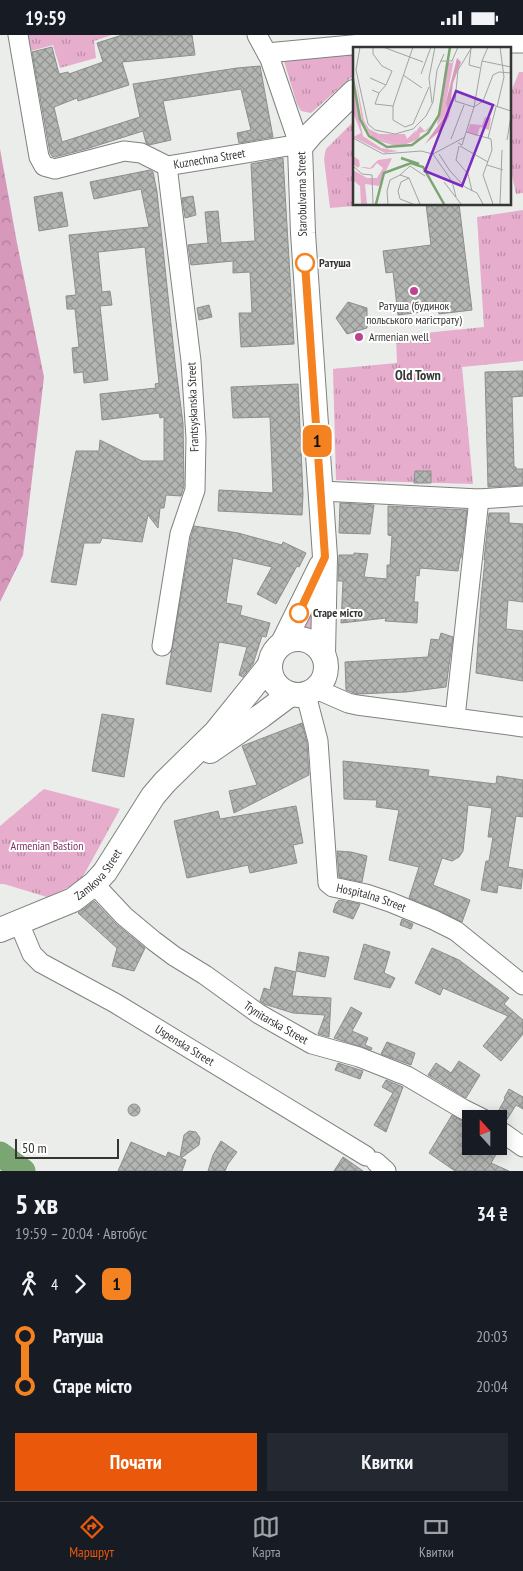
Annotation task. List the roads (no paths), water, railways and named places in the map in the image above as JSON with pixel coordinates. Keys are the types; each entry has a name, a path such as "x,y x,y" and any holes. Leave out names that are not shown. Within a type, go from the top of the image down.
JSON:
{"main road":[{"name":"Starobulvarna Street","path":"323,654 325,557 302,233 300,147 353,93"},
{"name":"Starobulvarna Street","path":"283,643 325,557"},
{"path":"301,639 310,641 323,654 326,662 325,677 304,693 282,691 272,680 270,665 272,657 276,649 283,643 301,639"},
{"name":"Zamkova Street","path":"10,927 72,900 94,885 105,872 142,812 165,782 216,732 270,665"},
{"name":"Zamkova Street","path":"165,782 261,717 304,693"}],"street":[{"name":"Kuznechna Street","path":"18,35 39,157 44,166 55,169 124,151 141,153 167,166 288,146 300,147"},
{"path":"257,35 267,53 300,147"},
{"path":"267,53 372,43 523,43"},
{"name":"Frantsyskanska Street","path":"162,647 180,534 195,491 196,438 191,361 167,166"},
{"path":"321,491 479,499 523,495"},
{"path":"455,717 479,499"},
{"path":"304,693 357,705 523,727"},
{"name":"Hospitalna Street","path":"304,693 318,741 328,883 333,887 366,894 414,911 456,931 523,985"},
{"name":"Trynitarska Street","path":"94,885 124,916 154,941 259,1014 312,1044 359,1057 407,1076 465,1110"},
{"name":"Uspenska Street","path":"10,927 41,963 123,1008 376,1163"},
{"path":"508,1136 523,1147"}],"waterway":[{"path":"0,1154 23,1171"}],"place":[{"name":"Ратуша","path":"305,263"},
{"name":"Ратуша (будинок польського магістрату)","path":"414,291"},
{"name":"Armenian well","path":"359,337"},
{"name":"Старе місто","path":"299,613"}],"district":[{"name":"Old Town","path":"418,375"}],"park label":[{"name":"Armenian Bastion","path":"47,846"}]}
